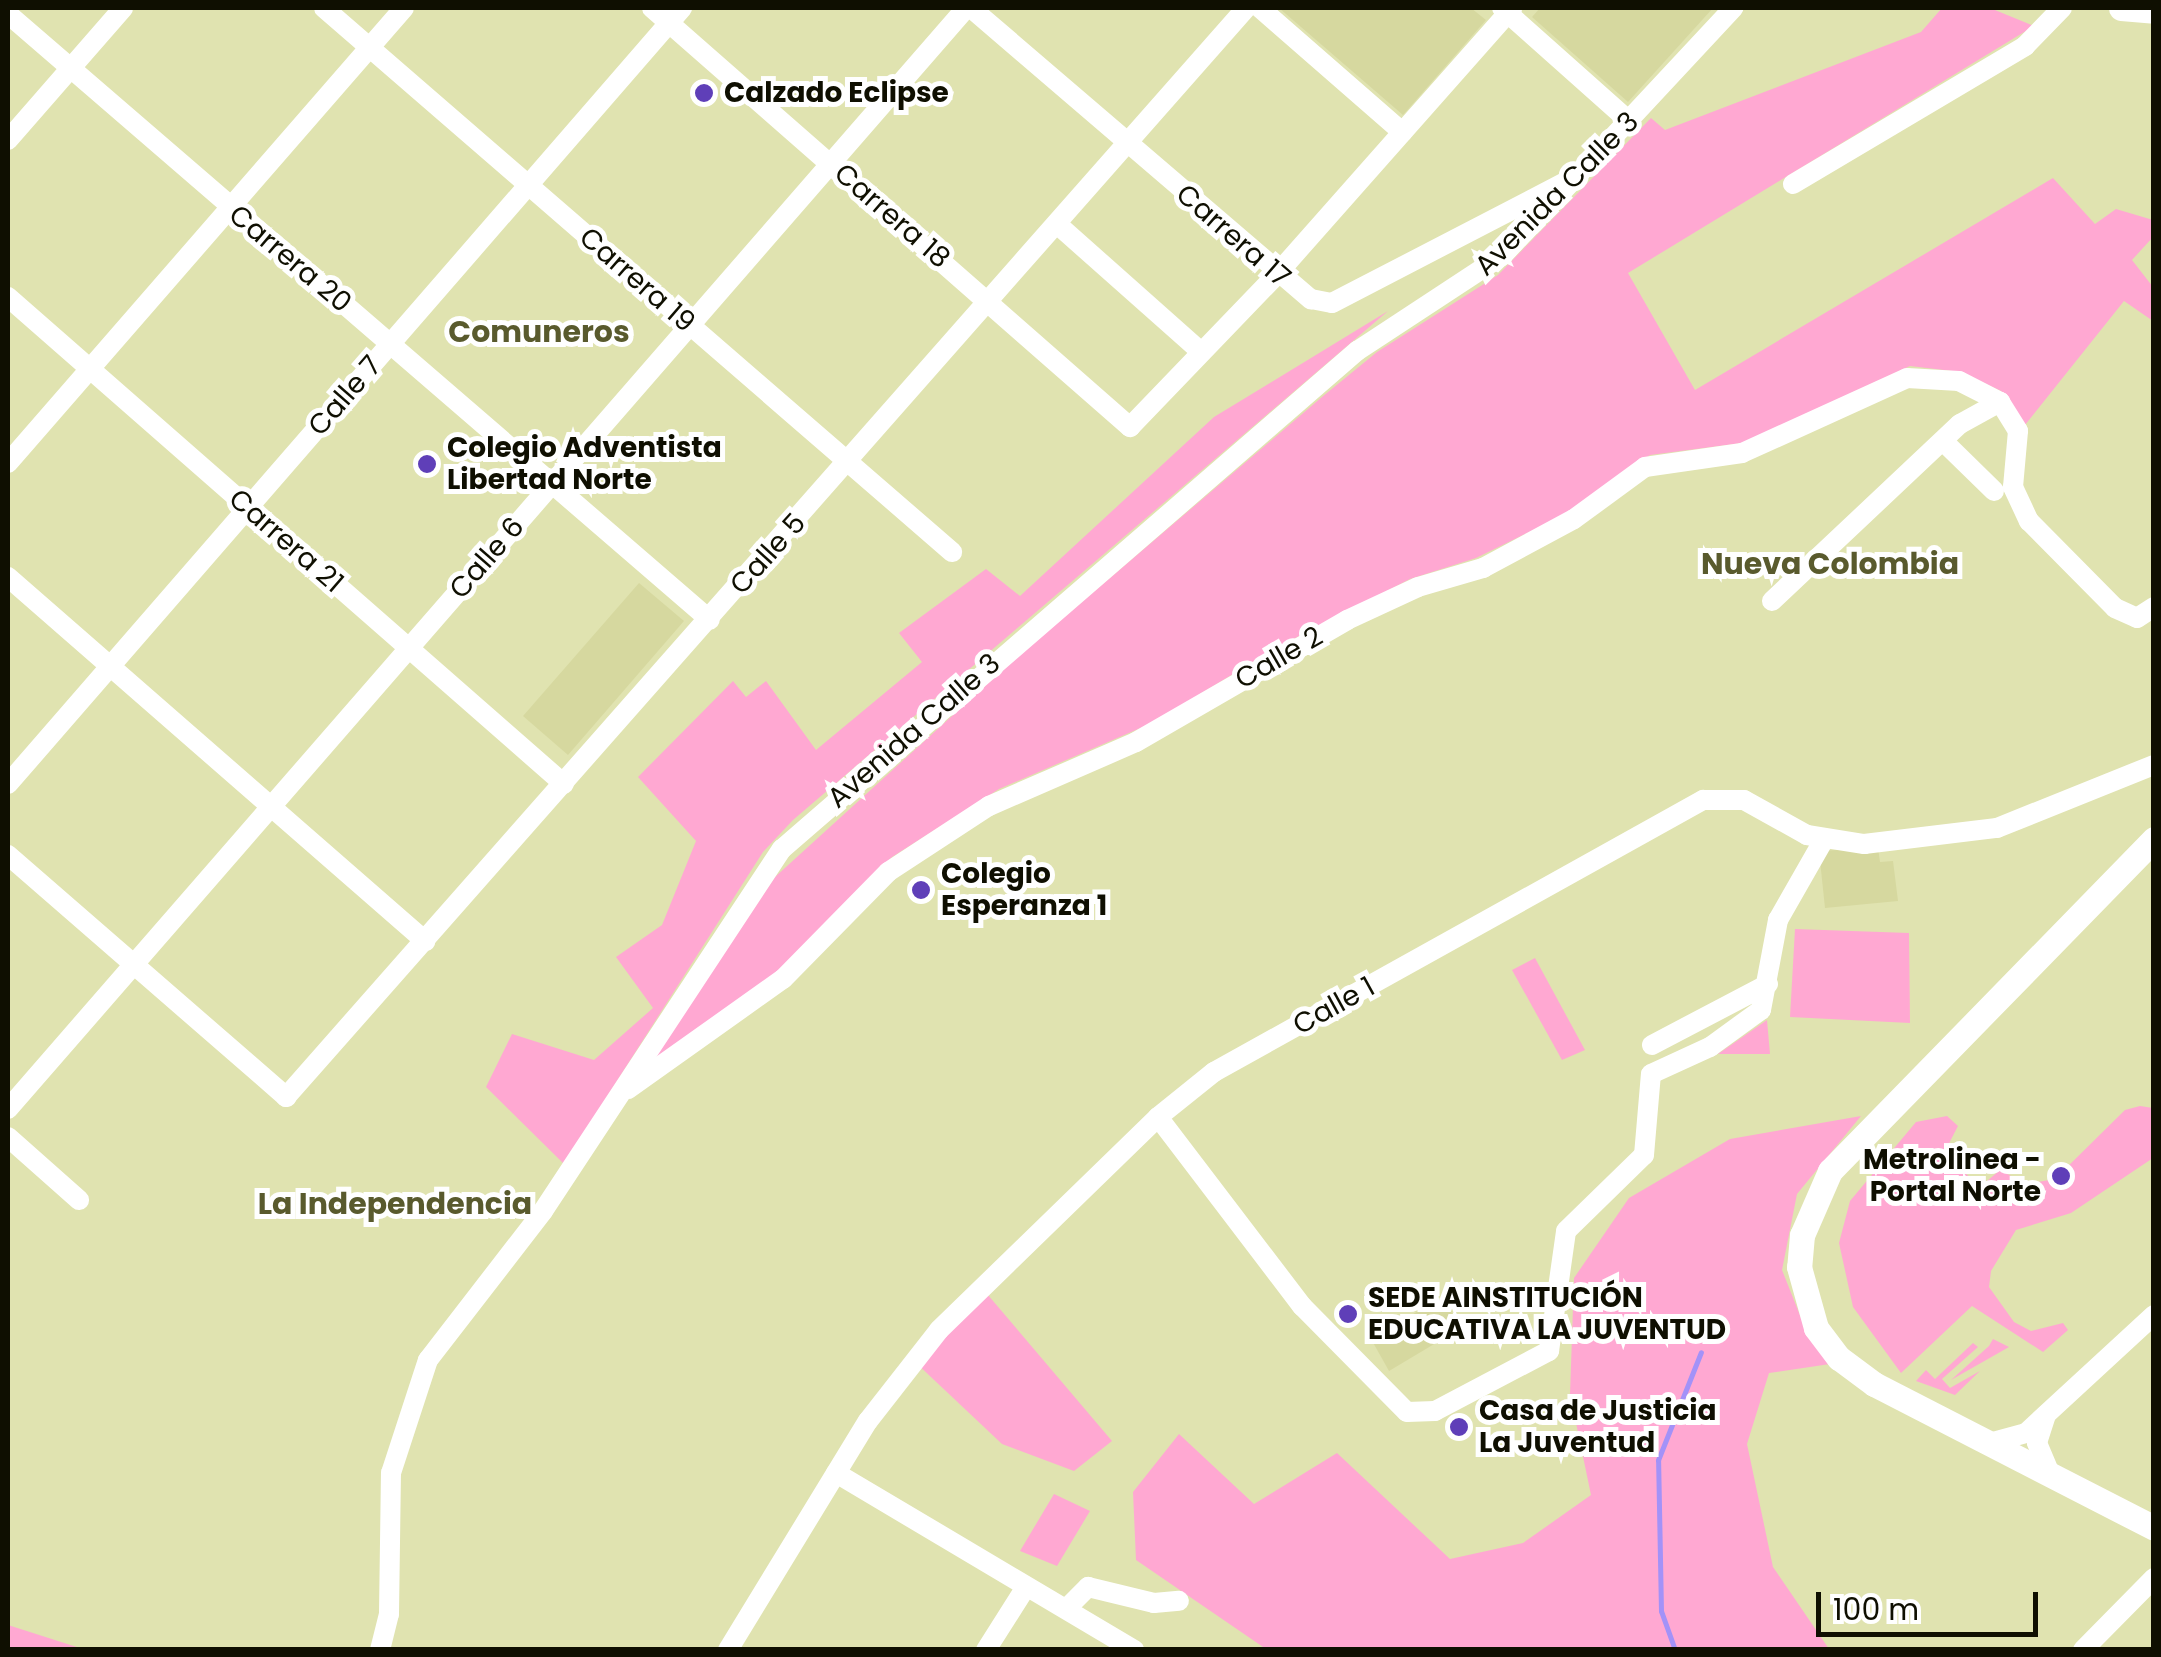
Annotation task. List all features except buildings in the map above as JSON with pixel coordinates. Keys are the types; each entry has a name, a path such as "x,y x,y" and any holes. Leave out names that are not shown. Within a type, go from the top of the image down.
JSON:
{"main road":[{"path":"2121,8 2154,11"},
{"path":"2154,840 1872,1122 1830,1170 1802,1235 1803,1296 1839,1358 1874,1384 2059,1483 2154,1528"}],"street":[{"path":"8,140 123,8"},
{"name":"Carrera 19","path":"324,8 952,552"},
{"path":"8,463 404,8"},
{"name":"Carrera 18","path":"652,8 675,15 830,163 1130,427 1202,352"},
{"name":"Carrera 17","path":"968,8 1310,299 1332,303 1586,170"},
{"name":"Calle 6","path":"8,1109 968,8"},
{"name":"Calle 5","path":"134,965 286,1098 1246,8"},
{"path":"1260,8 1402,132"},
{"name":"Avenida Calle 3","path":"380,1650 389,1614 386,1504 418,1379 458,1316 544,1212 764,872 799,831 1357,351 1493,263 1631,123 1732,8"},
{"path":"1793,184 2025,46 2062,8"},
{"path":"1057,224 1202,352 1276,274 1507,9 1631,123"},
{"name":"Carrera 20","path":"8,14 710,620"},
{"name":"Calle 7","path":"8,784 675,15"},
{"name":"Carrera 21","path":"8,298 564,784"},
{"name":"Calle 2","path":"622,1092 783,978 872,885 979,812 1136,742 1347,620 1498,560 1574,519 1645,466 1742,454 1907,378 1959,381 2000,402"},
{"path":"1772,601 1960,424 2000,402 2018,432 2012,472 2018,505 2114,608 2149,612"},
{"path":"1944,442 1994,491"},
{"path":"8,576 424,941"},
{"name":"Calle 1","path":"728,1650 836,1473 939,1330 1158,1117 1214,1072 1702,800 1744,800 1823,841 1864,844 1997,828 2154,766"},
{"path":"1158,1117 1271,1270 1406,1412 1426,1415 1549,1351 1566,1231 1644,1154 1651,1074 1710,1047 1762,1010 1778,920 1823,841"},
{"path":"8,855 134,965"},
{"path":"1652,1045 1768,984"},
{"path":"8,1138 79,1200"},
{"path":"1986,1444 2026,1433 2154,1315"},
{"path":"2046,1414 2040,1458 2059,1483"},
{"path":"836,1473 1134,1650"},
{"path":"2083,1650 2154,1578"},
{"path":"986,1650 1026,1586"},
{"path":"1067,1608 1088,1587 1154,1604 1179,1601"}],"shaded area":[{"path":"1279,8 1471,8 1486,20 1403,115"},
{"path":"1540,8 1713,8 1628,102 1532,17"},
{"path":"1942,8 1990,8 2034,26 1628,273 1695,390 2053,178 2095,224 2116,209 2153,220 2153,237 2132,260 2153,287 2153,321 2124,301 2025,425 2001,391 1961,372 1910,366 1742,443 1650,455 1566,514 1476,558 1410,579 1276,648 1152,723 999,789 892,857 780,971 646,1071 775,877 1008,665 1322,397 1377,352 1498,275 1651,118 1665,130 1921,32"},
{"path":"1388,311 793,820 763,852 564,1164 486,1087 512,1034 594,1060 653,1008 616,957 662,925 696,841 638,777 733,681 746,697 766,681 816,750 922,662 899,633 986,569 1020,596 1214,417"},
{"path":"639,583 684,621 568,755 523,716"},
{"path":"1878,848 1880,862 1893,861 1898,901 1825,908 1819,851"},
{"path":"1795,929 1909,933 1910,1023 1790,1017"},
{"path":"1535,958 1585,1050 1562,1060 1512,970"},
{"path":"1767,1020 1770,1054 1718,1054"},
{"path":"2153,1108 2153,1158 2071,1213 2016,1230 1991,1271 1989,1287 2014,1322 2031,1331 2063,1323 2068,1330 2043,1352 1972,1306 1901,1373 1853,1307 1839,1243 1850,1201 1916,1122 1947,1116 1958,1126 1944,1153 1980,1187 2000,1170 2026,1184 2055,1179 2125,1110"},
{"path":"1861,1116 1797,1194 1782,1270 1807,1333 1830,1364 1769,1373 1747,1444 1773,1567 1829,1649 1266,1649 1136,1560 1133,1492 1179,1434 1254,1504 1337,1453 1450,1559 1523,1543 1591,1495 1570,1394 1574,1278 1629,1198 1730,1139"},
{"path":"982,1288 1112,1441 1074,1471 1002,1444 914,1361"},
{"path":"1442,1297 1461,1328 1389,1371 1371,1339"},
{"path":"1993,1339 2009,1347 1951,1380 1989,1346"},
{"path":"1973,1343 1978,1347 1942,1379 1950,1388 1980,1371 1955,1395 1916,1381 1926,1370 1935,1379"},
{"path":"1054,1494 1090,1511 1057,1566 1020,1551"},
{"path":"8,1625 83,1649 8,1649"}],"waterway":[{"path":"1675,1650 1661,1611 1658,1460 1701,1352"}],"place":[{"name":"Calzado Eclipse","path":"704,93"},
{"name":"Colegio Adventista Libertad Norte","path":"427,464"},
{"name":"Colegio Esperanza 1","path":"921,890"},
{"name":"Metrolinea - Portal Norte","path":"2061,1176"},
{"name":"SEDE AINSTITUCIÓN EDUCATIVA LA JUVENTUD","path":"1348,1314"},
{"name":"Casa de Justicia La Juventud","path":"1459,1427"}],"district":[{"name":"Comuneros","path":"539,332"},
{"name":"Nueva Colombia","path":"1830,564"},
{"name":"La Independencia","path":"395,1204"}]}
